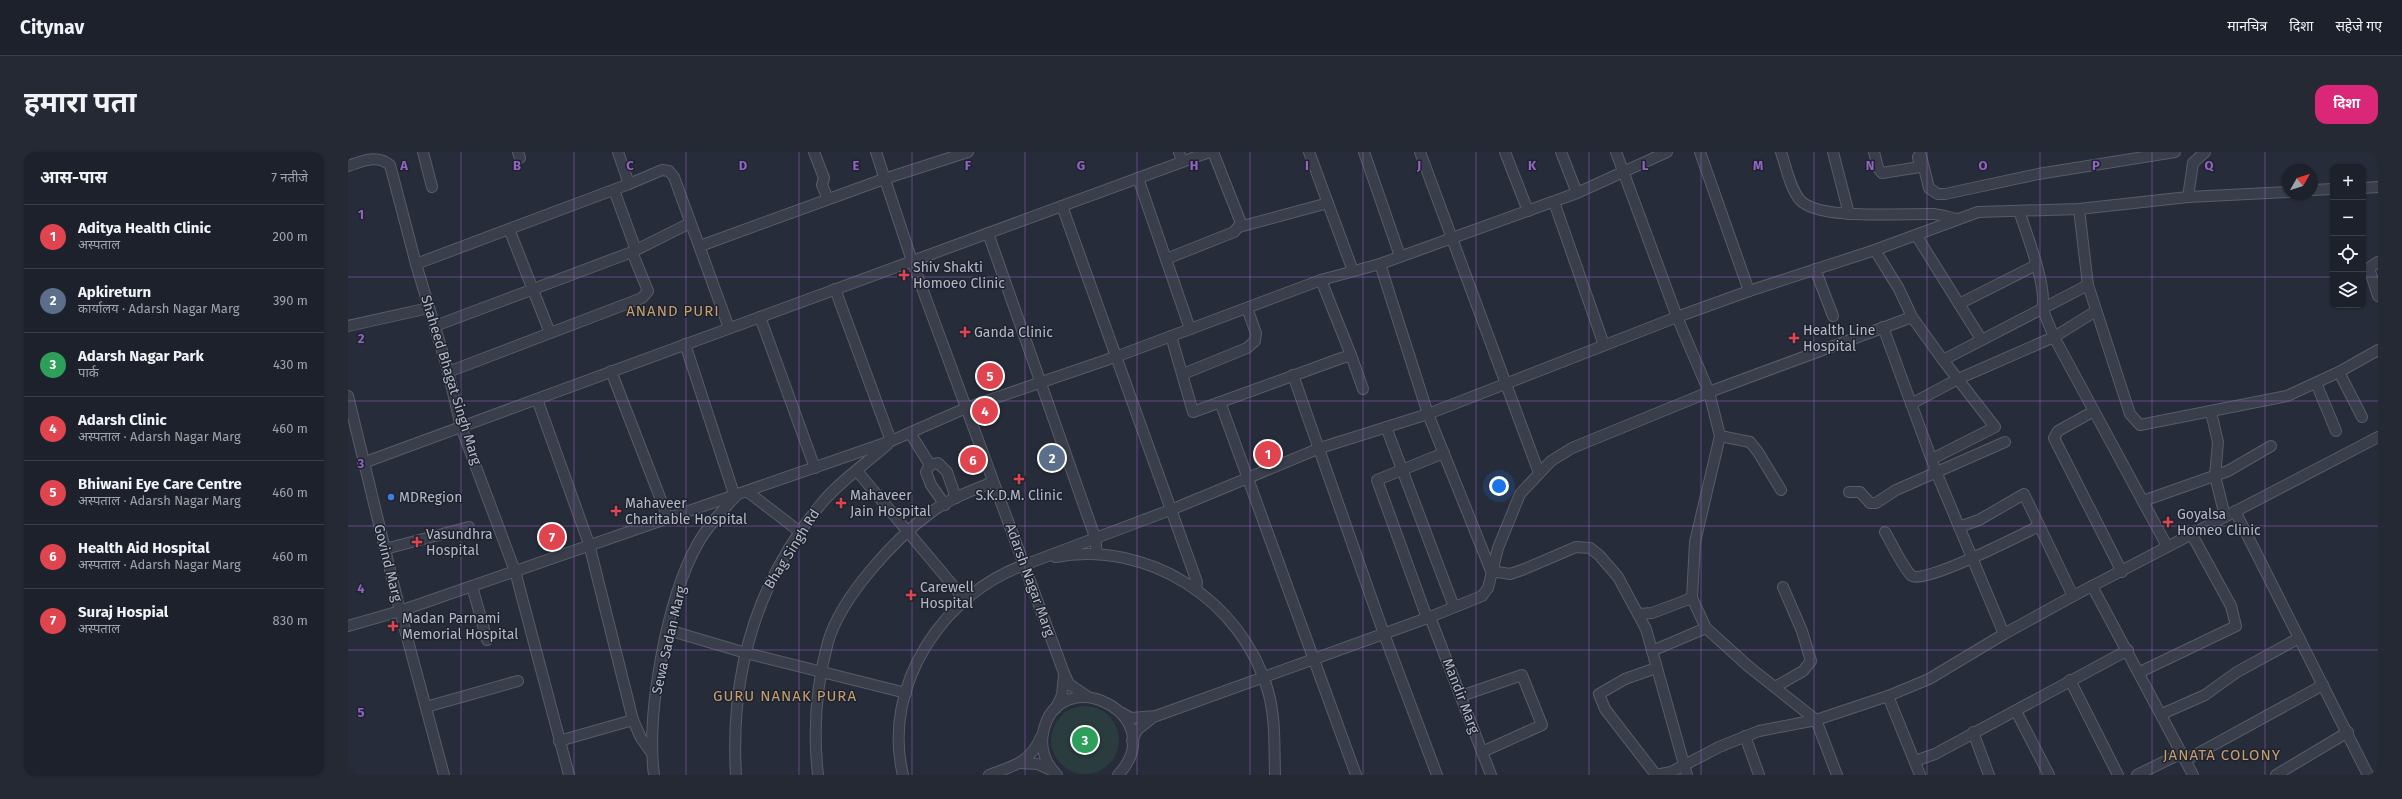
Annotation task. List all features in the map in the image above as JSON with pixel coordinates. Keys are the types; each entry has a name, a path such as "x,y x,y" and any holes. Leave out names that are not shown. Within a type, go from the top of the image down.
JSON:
{"street":[{"path":"423,152 432,186"},
{"path":"618,152 630,184"},
{"path":"814,152 824,178 822,185 828,199"},
{"name":"Adarsh Nagar Marg","path":"876,152 912,261 1064,673"},
{"path":"700,246 884,179 968,152"},
{"path":"363,463 1138,178 1180,157 1209,152"},
{"path":"1213,152 1240,223 1239,227"},
{"path":"1309,152 1353,271"},
{"path":"1364,152 1400,256"},
{"path":"1420,152 1539,473"},
{"path":"1505,152 1528,211"},
{"path":"1561,152 1577,194"},
{"path":"1616,152 1677,317 1709,392 1720,436 1695,542 1692,598 1706,628 1774,687 1816,720 1837,775"},
{"path":"348,626 400,611 589,544 735,497 892,441 966,408 1118,356 1321,280 1380,264 1577,194 1667,152"},
{"path":"1700,152 1750,291"},
{"path":"1781,152 1794,189 1800,199 1808,207 1849,214 1936,214 1958,219"},
{"path":"1833,152 1849,214"},
{"path":"1874,152 1878,168 1882,173 1889,173 1920,167 1917,152"},
{"path":"1920,152 1929,188 1938,194 1945,194 2038,174 2175,152"},
{"path":"2188,197 2193,163 2197,153"},
{"name":"Shaheed Bhagat Singh Marg","path":"348,166 375,158 384,159 390,165 416,264 448,372 461,427 515,570 569,775"},
{"path":"416,264 630,184 662,170 669,171 674,177 729,328"},
{"path":"1138,178 1190,329"},
{"path":"2366,188 2378,187"},
{"path":"2318,190 2330,189"},
{"path":"448,372 646,295 648,291 614,190"},
{"path":"903,775 900,745 901,722 906,693 913,672 926,646 937,629 965,600 995,578 1024,565 1247,480 1320,448 1428,414 1677,317 1815,269 1875,250 1978,212 2079,209 2188,197 2282,192"},
{"path":"1554,202 1604,345"},
{"path":"1166,259 1234,232 1239,227 1328,203"},
{"path":"1062,206 1173,509 1197,582 1196,590"},
{"path":"2079,209 2088,285 2134,421 2140,425 2287,396 2339,372 2378,350"},
{"path":"2019,211 2036,265 2044,302 2042,308 2054,337 2167,546"},
{"path":"435,326 634,251 690,223"},
{"path":"509,230 550,333"},
{"path":"988,233 1095,537 1097,554"},
{"path":"1916,235 1981,340"},
{"path":"1875,250 1899,289 1912,317 1995,427 1932,459"},
{"path":"2378,262 2369,268 2378,296"},
{"path":"1380,264 1428,414 1492,571"},
{"path":"1959,304 2036,265"},
{"path":"1815,269 1833,316"},
{"path":"1321,280 1363,389"},
{"path":"1943,360 2088,285"},
{"path":"836,289 892,441"},
{"path":"348,326 429,308"},
{"path":"1183,374 1247,348 1256,341 1256,333 1247,308"},
{"path":"1911,404 1958,379 2054,337 2096,312"},
{"path":"760,317 815,468"},
{"path":"1064,673 1069,684 1088,697 1108,702 1131,718 1156,716 1429,618 1482,596 1488,588 1492,571 1520,494 1551,461 1572,448 1709,392 1912,317"},
{"path":"1883,327 1937,474 2004,634"},
{"path":"1171,336 1193,412 1351,355"},
{"path":"685,344 735,497"},
{"path":"611,371 668,518"},
{"path":"2339,372 2362,417"},
{"path":"1293,375 1320,448 1384,634 1437,775"},
{"path":"2316,383 2336,431"},
{"name":"Govind Marg","path":"348,396 400,611 444,775"},
{"path":"537,399 589,544 633,720 641,738 651,752"},
{"path":"1220,402 1247,480 1356,775"},
{"path":"2094,411 2058,431 2054,438 2122,572"},
{"path":"2211,412 2218,442 2215,476 2225,516"},
{"path":"1386,427 1454,607"},
{"path":"910,433 930,465"},
{"path":"1720,436 1750,442 1758,452 1781,490"},
{"path":"1656,668 1625,680 1599,694 1605,709 1656,775 1685,770 1719,747 1759,731 1816,720 1888,696 1929,679 2004,634 2073,596 2122,572 2191,533 2378,437"},
{"name":"Bhag Singh Rd","path":"736,775 734,739 746,653 755,617 771,579 800,532 822,502 892,441"},
{"path":"1849,492 1860,492 1873,504 1896,490 1937,474 2005,442"},
{"path":"2143,501 2238,467 2272,446"},
{"path":"1402,470 1444,453"},
{"path":"945,504 927,477 926,472 930,465 938,463 944,468 956,498"},
{"name":"Mandir Marg","path":"1402,470 1378,480 1429,618 1492,775"},
{"path":"857,471 965,600"},
{"path":"818,775 814,738 822,672 828,641 842,613 861,583 880,558 908,532 933,511 945,504 994,482"},
{"path":"748,492 800,532"},
{"path":"1959,527 1979,520 2024,494 2073,596"},
{"name":"Sewa Sadan Marg","path":"654,775 651,752 656,692 668,630 680,586 697,545 716,517 735,497"},
{"path":"2235,511 2348,732 2368,775"},
{"path":"1885,532 1910,574 1914,577 1932,574 1971,558 2039,526"},
{"path":"385,549 468,527"},
{"path":"2140,672 2236,626 2231,606 2191,533"},
{"path":"1492,571 1510,574 1576,547 1590,548 1618,577 1639,614 1652,651 1685,770"},
{"path":"1024,565 1067,555 1097,554 1132,559 1171,574 1196,590 1225,615 1240,633 1254,655 1263,677 1273,712 1276,775"},
{"path":"472,586 487,640"},
{"path":"2092,586 2140,672 2193,775"},
{"path":"1774,687 1803,670 1811,661 1802,631 1783,587"},
{"path":"1639,614 1652,613 1692,598"},
{"path":"1652,651 1706,628"},
{"path":"668,630 746,653 906,693"},
{"path":"2162,714 2205,695 2237,672 2299,638"},
{"path":"1915,761 1935,754 1973,732 2016,711 2070,680 2128,650"},
{"path":"989,775 1021,763 1035,751 1062,694 1064,673"},
{"path":"1461,696 1522,675 1542,724 1482,752"},
{"path":"2070,680 2118,775"},
{"path":"426,707 518,681"},
{"path":"2137,775 2184,756 2323,684"},
{"path":"1888,696 1920,775"},
{"path":"1054,711 1070,700 1088,697"},
{"path":"2016,711 2049,775"},
{"path":"1118,775 1129,760 1132,740 1130,728 1122,713"},
{"path":"1132,740 1137,730 1156,716"},
{"path":"559,741 633,720"},
{"path":"1044,731 1045,755 1056,774"},
{"path":"1973,732 1989,775"},
{"path":"2276,775 2348,732"},
{"path":"1745,736 1759,775"},
{"path":"1021,763 1038,764 1056,774"}],"shaded area":[{"path":"1078,706 1092,706 1104,711 1114,721 1119,733 1119,747 1114,759 1104,769 1092,774 1078,774 1066,769 1056,759 1051,747 1051,733 1056,721 1066,711"}],"place":[{"name":"Shiv Shakti Homoeo Clinic","path":"904,275"},
{"name":"Ganda Clinic","path":"965,332"},
{"name":"Health Line Hospital","path":"1794,338"},
{"name":"Bhiwani Eye Care Centre","path":"990,376"},
{"name":"Adarsh Clinic","path":"985,411"},
{"name":"Aditya Health Clinic","path":"1268,454"},
{"name":"Apkireturn","path":"1052,458"},
{"name":"Health Aid Hospital","path":"973,460"},
{"name":"S.K.D.M. Clinic","path":"1019,479"},
{"name":"MDRegion","path":"391,497"},
{"name":"Mahaveer Jain Hospital","path":"841,503"},
{"name":"Mahaveer Charitable Hospital","path":"616,511"},
{"name":"Goyalsa Homeo Clinic","path":"2168,522"},
{"name":"Suraj Hospial","path":"552,537"},
{"name":"Vasundhra Hospital","path":"417,542"},
{"name":"Carewell Hospital","path":"911,595"},
{"name":"Madan Parnami Memorial Hospital","path":"393,626"},
{"name":"Adarsh Nagar Park","path":"1085,740"}],"district":[{"name":"ANAND PURI","path":"673,311"},
{"name":"GURU NANAK PURA","path":"785,696"},
{"name":"JANATA COLONY","path":"2222,755"}]}
